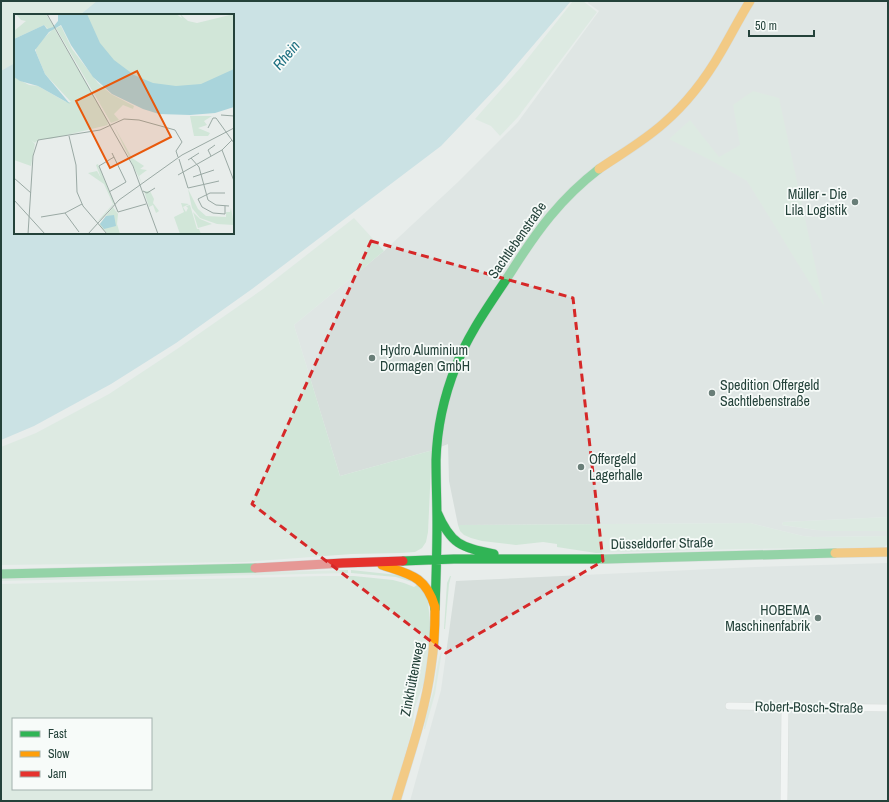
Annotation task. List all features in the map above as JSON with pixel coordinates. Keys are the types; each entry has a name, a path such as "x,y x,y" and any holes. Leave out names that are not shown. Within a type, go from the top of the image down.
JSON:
{"main road":[{"name":"Sachtlebenstraße","path":"436,560 436,459 440,422 453,374 474,329 534,238 559,204 593,174 640,143 655,131 688,99 702,82 717,59 750,1"},
{"path":"437,512 446,532 457,542 471,549 509,559"},
{"name":"Düsseldorfer Straße","path":"371,562 888,552"},
{"name":"Zinkhüttenweg","path":"396,801 429,681 435,641 436,560"},
{"path":"1,574 255,568 343,562 371,562 401,571 419,579 429,591 435,607"}],"street":[{"name":"Robert-Bosch-Straße","path":"729,706 888,708"},
{"path":"784,801 785,707"}],"highlighted area":[{"path":"371,241 573,298 603,561 446,653 252,504"}],"shaded area":[{"path":"589,1 888,1 888,517 783,522 782,525 816,530 888,531 888,536 813,537 750,523 458,525 449,481 448,444 433,450 340,476 294,325 384,251 458,182 518,122 599,11 588,3"},
{"path":"888,563 888,801 410,801 441,690 456,581 755,567"}],"green space":[{"path":"1,1 295,1 234,15 14,14 14,202 1,208"},
{"path":"573,1 583,1 597,12 518,117 500,136 491,126 475,119 521,67"},
{"path":"753,91 779,98 824,306 747,181 669,139 690,120 719,157 740,145 733,105"},
{"path":"354,218 384,251 294,325 340,476 433,450 428,532 426,542 422,548 415,552 352,554 245,562 1,565 1,447 36,433 109,394 263,289"},
{"path":"888,517 888,531 827,531 782,525 783,522"},
{"path":"750,523 813,537 888,536 888,544 884,547 596,553 557,547 557,544 543,542 516,545 482,541 464,535 460,531 458,525"},
{"path":"348,570 348,573 1,581 1,579"},
{"path":"351,570 398,575 412,582 396,577 351,573"},
{"path":"354,576 393,580 414,587 417,585 426,596 428,602 431,638 426,677 415,707 412,730 392,801 1,801 1,584"},
{"path":"451,576 444,629 447,583"},
{"path":"442,651 435,694 424,729 434,688 439,658"}],"water":[{"name":"Rhein","path":"97,1 571,1 501,83 441,146 252,289 176,343 111,384 34,426 1,440 1,71 14,64 14,234 234,234 234,14 81,14"}],"traffic: fast":[{"path":"435,609 437,535 436,460 442,412 452,377 467,341 488,306 530,243 550,216 572,192 599,169"},
{"path":"437,512 447,532 458,543 473,549 494,554"},
{"path":"403,561 454,559 606,559 835,553"},
{"path":"1,574 255,568"}],"traffic: slow":[{"path":"599,169 656,130 688,99 715,62 750,1"},
{"path":"835,553 888,552"},
{"path":"382,565 408,574 421,582 427,589 435,607"},
{"path":"396,801 425,701 434,646 435,609"}],"traffic: jam":[{"path":"255,568 403,561"}],"place":[{"name":"Müller - Die Lila Logistik","path":"855,202"},
{"name":"Hydro Aluminium Dormagen GmbH","path":"372,358"},
{"name":"Spedition Offergeld Sachtlebenstraße","path":"712,393"},
{"name":"Offergeld Lagerhalle","path":"581,467"},
{"name":"HOBEMA Maschinenfabrik","path":"818,618"}]}
